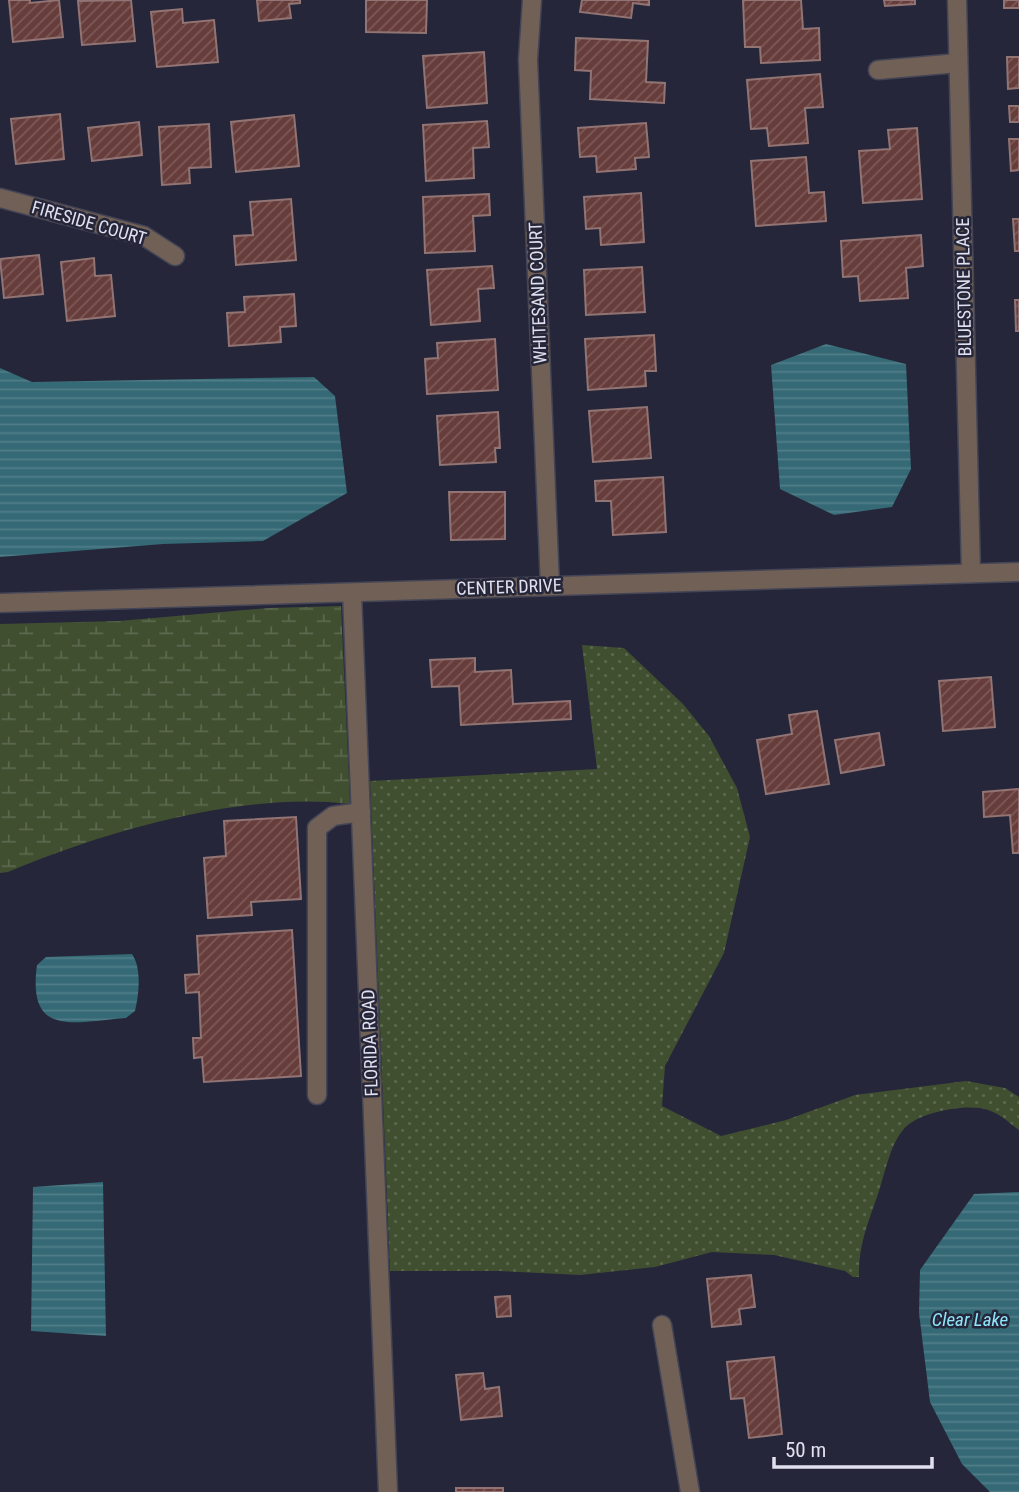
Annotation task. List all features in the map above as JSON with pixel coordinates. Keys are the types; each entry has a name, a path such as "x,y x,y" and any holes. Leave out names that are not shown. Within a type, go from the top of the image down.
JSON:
{"street":[{"name":"WHITESAND COURT","path":"532,0 528,60 550,586"},
{"name":"BLUESTONE PLACE","path":"957,0 971,573"},
{"path":"878,70 958,63"},
{"name":"FIRESIDE COURT","path":"0,198 144,236 175,256"},
{"name":"CENTER DRIVE","path":"0,603 1019,572"},
{"name":"FLORIDA ROAD","path":"352,593 388,1492"},
{"path":"317,1095 319,1070 314,949 317,828 333,816 361,812"},
{"path":"663,1325 690,1492"}],"green space":[{"path":"341,606 350,804 265,803 221,809 131,829 0,873 0,624 119,621 268,608"},
{"path":"582,645 624,648 683,704 709,736 737,788 750,837 724,953 665,1066 662,1106 721,1136 786,1120 855,1095 966,1081 1005,1088 1019,1097 1019,1130 993,1112 968,1108 919,1118 903,1130 891,1152 867,1225 860,1255 859,1277 853,1277 845,1271 774,1255 712,1252 655,1267 580,1275 500,1271 390,1271 370,781 597,769"}],"water":[{"path":"826,344 906,364 911,469 892,507 834,515 780,489 771,365"},
{"path":"0,368 32,382 314,377 335,396 347,493 263,541 163,544 0,557"},
{"path":"132,954 137,967 138,989 135,1011 126,1018 89,1022 58,1020 47,1015 39,1005 36,988 37,965 46,957"},
{"path":"103,1182 106,1336 31,1331 33,1187"},
{"name":"Clear Lake","path":"1019,1192 1019,1492 990,1492 962,1464 930,1402 919,1313 920,1270 974,1194"}],"building":[{"path":"9,0 30,0 30,3 59,0 63,37 13,42"},
{"path":"131,0 135,41 82,45 78,1"},
{"path":"257,0 300,0 300,3 289,4 291,18 259,21"},
{"path":"366,0 427,0 426,33 366,32"},
{"path":"582,0 649,0 649,5 633,3 631,18 580,12"},
{"path":"743,0 801,0 803,29 819,28 820,60 761,63 760,47 745,47"},
{"path":"884,0 915,0 915,4 885,6"},
{"path":"1004,0 1019,0 1019,8 1004,8"},
{"path":"182,9 183,23 214,20 218,62 157,67 151,12"},
{"path":"576,38 648,41 646,82 665,83 664,103 590,99 591,71 575,70"},
{"path":"484,52 487,103 427,108 423,56"},
{"path":"1007,57 1019,57 1019,88 1008,89"},
{"path":"820,74 823,107 805,108 808,143 769,146 767,128 751,129 747,80"},
{"path":"1009,106 1019,106 1019,122 1010,122"},
{"path":"60,114 64,159 16,164 11,119"},
{"path":"294,115 299,166 236,172 231,122"},
{"path":"487,121 489,147 473,148 474,178 426,181 423,125"},
{"path":"139,122 142,155 92,161 88,128"},
{"path":"646,123 649,157 635,158 636,169 597,172 596,156 580,157 578,128"},
{"path":"209,124 211,167 189,168 190,183 162,185 159,127"},
{"path":"917,128 922,199 863,203 859,151 890,149 888,130"},
{"path":"1009,139 1019,139 1019,170 1011,171"},
{"path":"806,157 809,193 824,192 826,221 756,226 751,161"},
{"path":"641,193 644,242 601,245 600,228 586,229 584,197"},
{"path":"489,194 490,215 473,216 475,251 425,253 423,197"},
{"path":"291,199 296,260 236,265 234,236 253,235 250,202"},
{"path":"1013,219 1019,219 1019,251 1015,251"},
{"path":"921,235 923,266 906,268 908,298 860,301 858,276 843,277 841,241"},
{"path":"39,255 43,294 4,298 0,259"},
{"path":"94,258 95,276 111,275 115,316 67,321 61,262"},
{"path":"492,266 494,288 478,289 480,321 431,325 427,270"},
{"path":"642,267 645,312 586,315 584,270"},
{"path":"294,294 296,326 280,327 281,342 229,346 227,313 245,312 244,297"},
{"path":"1015,300 1019,300 1019,331 1016,331"},
{"path":"654,335 656,371 645,371 646,386 588,390 585,339"},
{"path":"495,339 498,390 427,394 425,359 438,358 437,343"},
{"path":"647,407 651,458 593,462 589,411"},
{"path":"498,412 500,448 495,448 496,462 440,465 437,416"},
{"path":"663,477 666,532 613,535 611,501 596,501 595,481"},
{"path":"449,492 505,492 505,539 451,540"},
{"path":"475,658 475,672 511,670 513,704 570,701 571,719 461,725 459,686 432,687 430,660"},
{"path":"991,677 995,727 943,731 939,681"},
{"path":"817,711 829,784 766,794 757,740 792,734 789,715"},
{"path":"879,733 884,765 841,773 835,740"},
{"path":"1019,789 1019,853 1013,853 1010,815 984,817 983,792"},
{"path":"296,817 301,899 251,902 252,915 208,918 204,858 226,856 224,821"},
{"path":"292,930 301,1076 204,1082 202,1057 194,1058 193,1038 201,1038 199,992 186,993 185,975 199,974 197,936"},
{"path":"751,1275 755,1307 739,1309 741,1324 712,1327 707,1279"},
{"path":"510,1296 511,1316 497,1317 495,1297"},
{"path":"774,1357 782,1434 749,1438 744,1398 731,1399 727,1362"},
{"path":"483,1373 485,1389 499,1387 502,1416 461,1420 456,1375"},
{"path":"456,1488 503,1488 503,1492 456,1492"}]}
